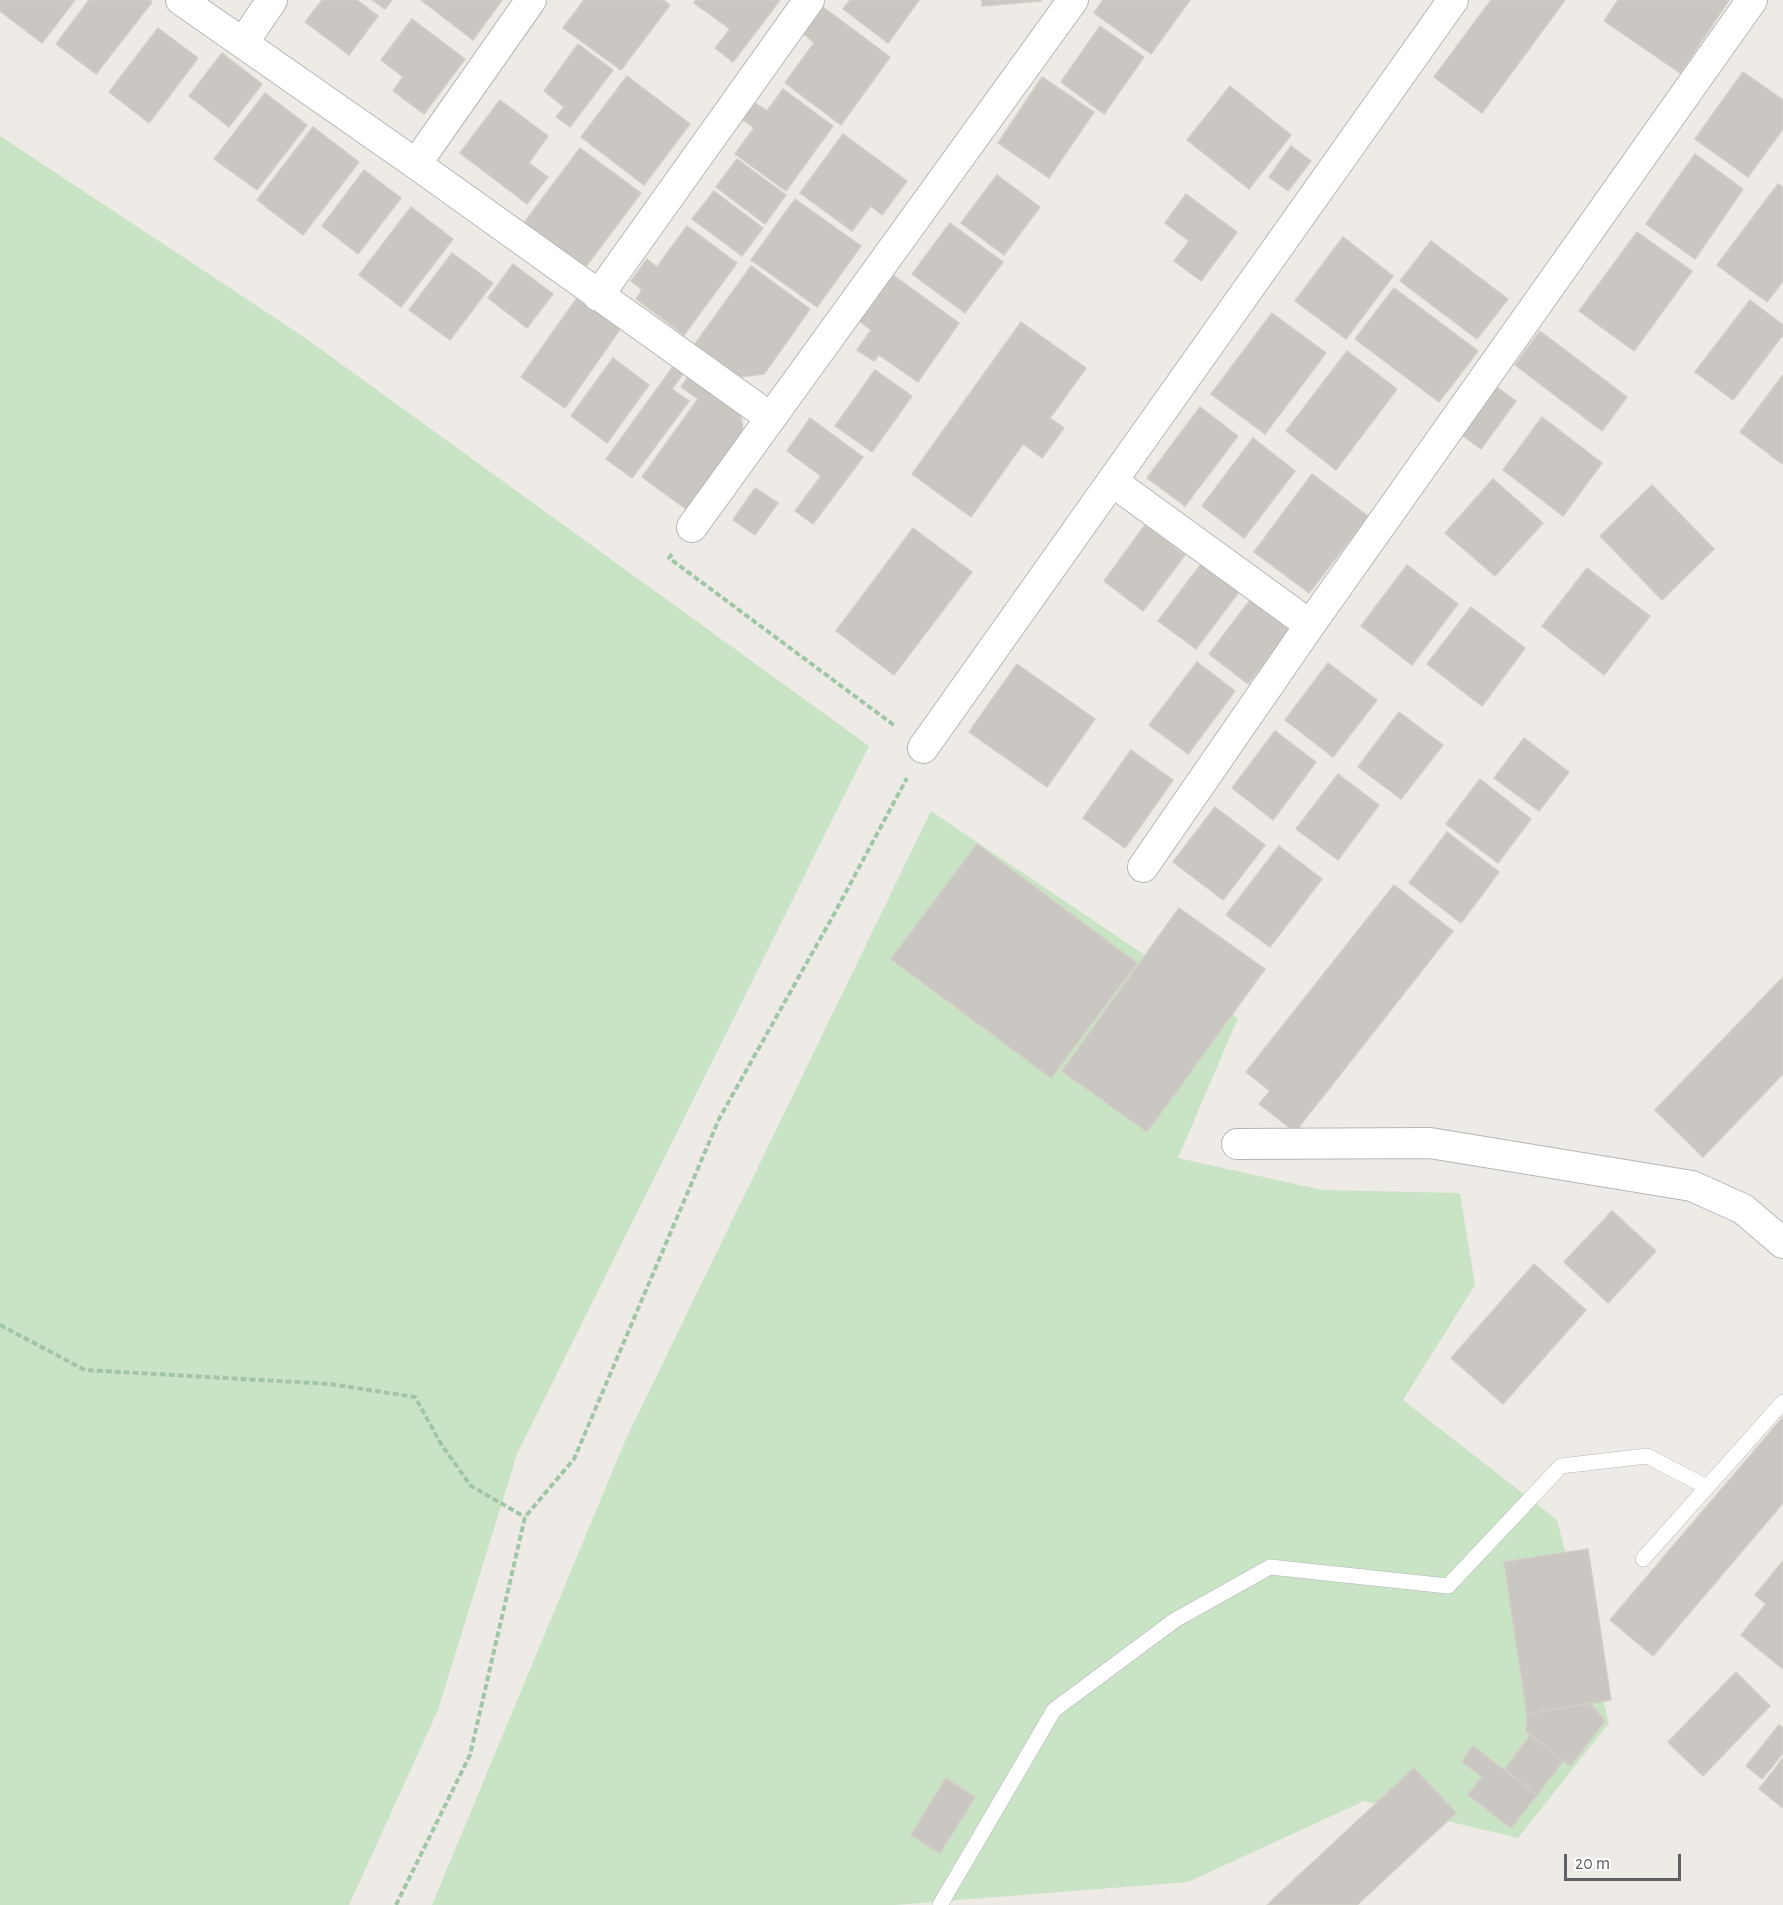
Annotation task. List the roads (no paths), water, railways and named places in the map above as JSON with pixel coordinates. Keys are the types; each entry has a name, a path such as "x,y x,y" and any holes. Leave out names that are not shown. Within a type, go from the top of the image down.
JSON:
{"street":[{"path":"181,0 416,164 771,418"},
{"path":"243,43 272,0"},
{"path":"416,164 531,0"},
{"path":"598,296 809,0"},
{"path":"692,527 1073,0"},
{"path":"924,748 1453,0"},
{"path":"1143,867 1310,625 1752,0"},
{"path":"1113,482 1310,625"},
{"path":"1237,1144 1430,1143 1692,1186 1743,1209 1783,1243"}],"lane":[{"path":"1643,1559 1783,1402"},
{"path":"940,1905 1054,1710 1175,1620 1270,1567 1448,1586 1561,1466 1647,1455 1707,1488"}]}
